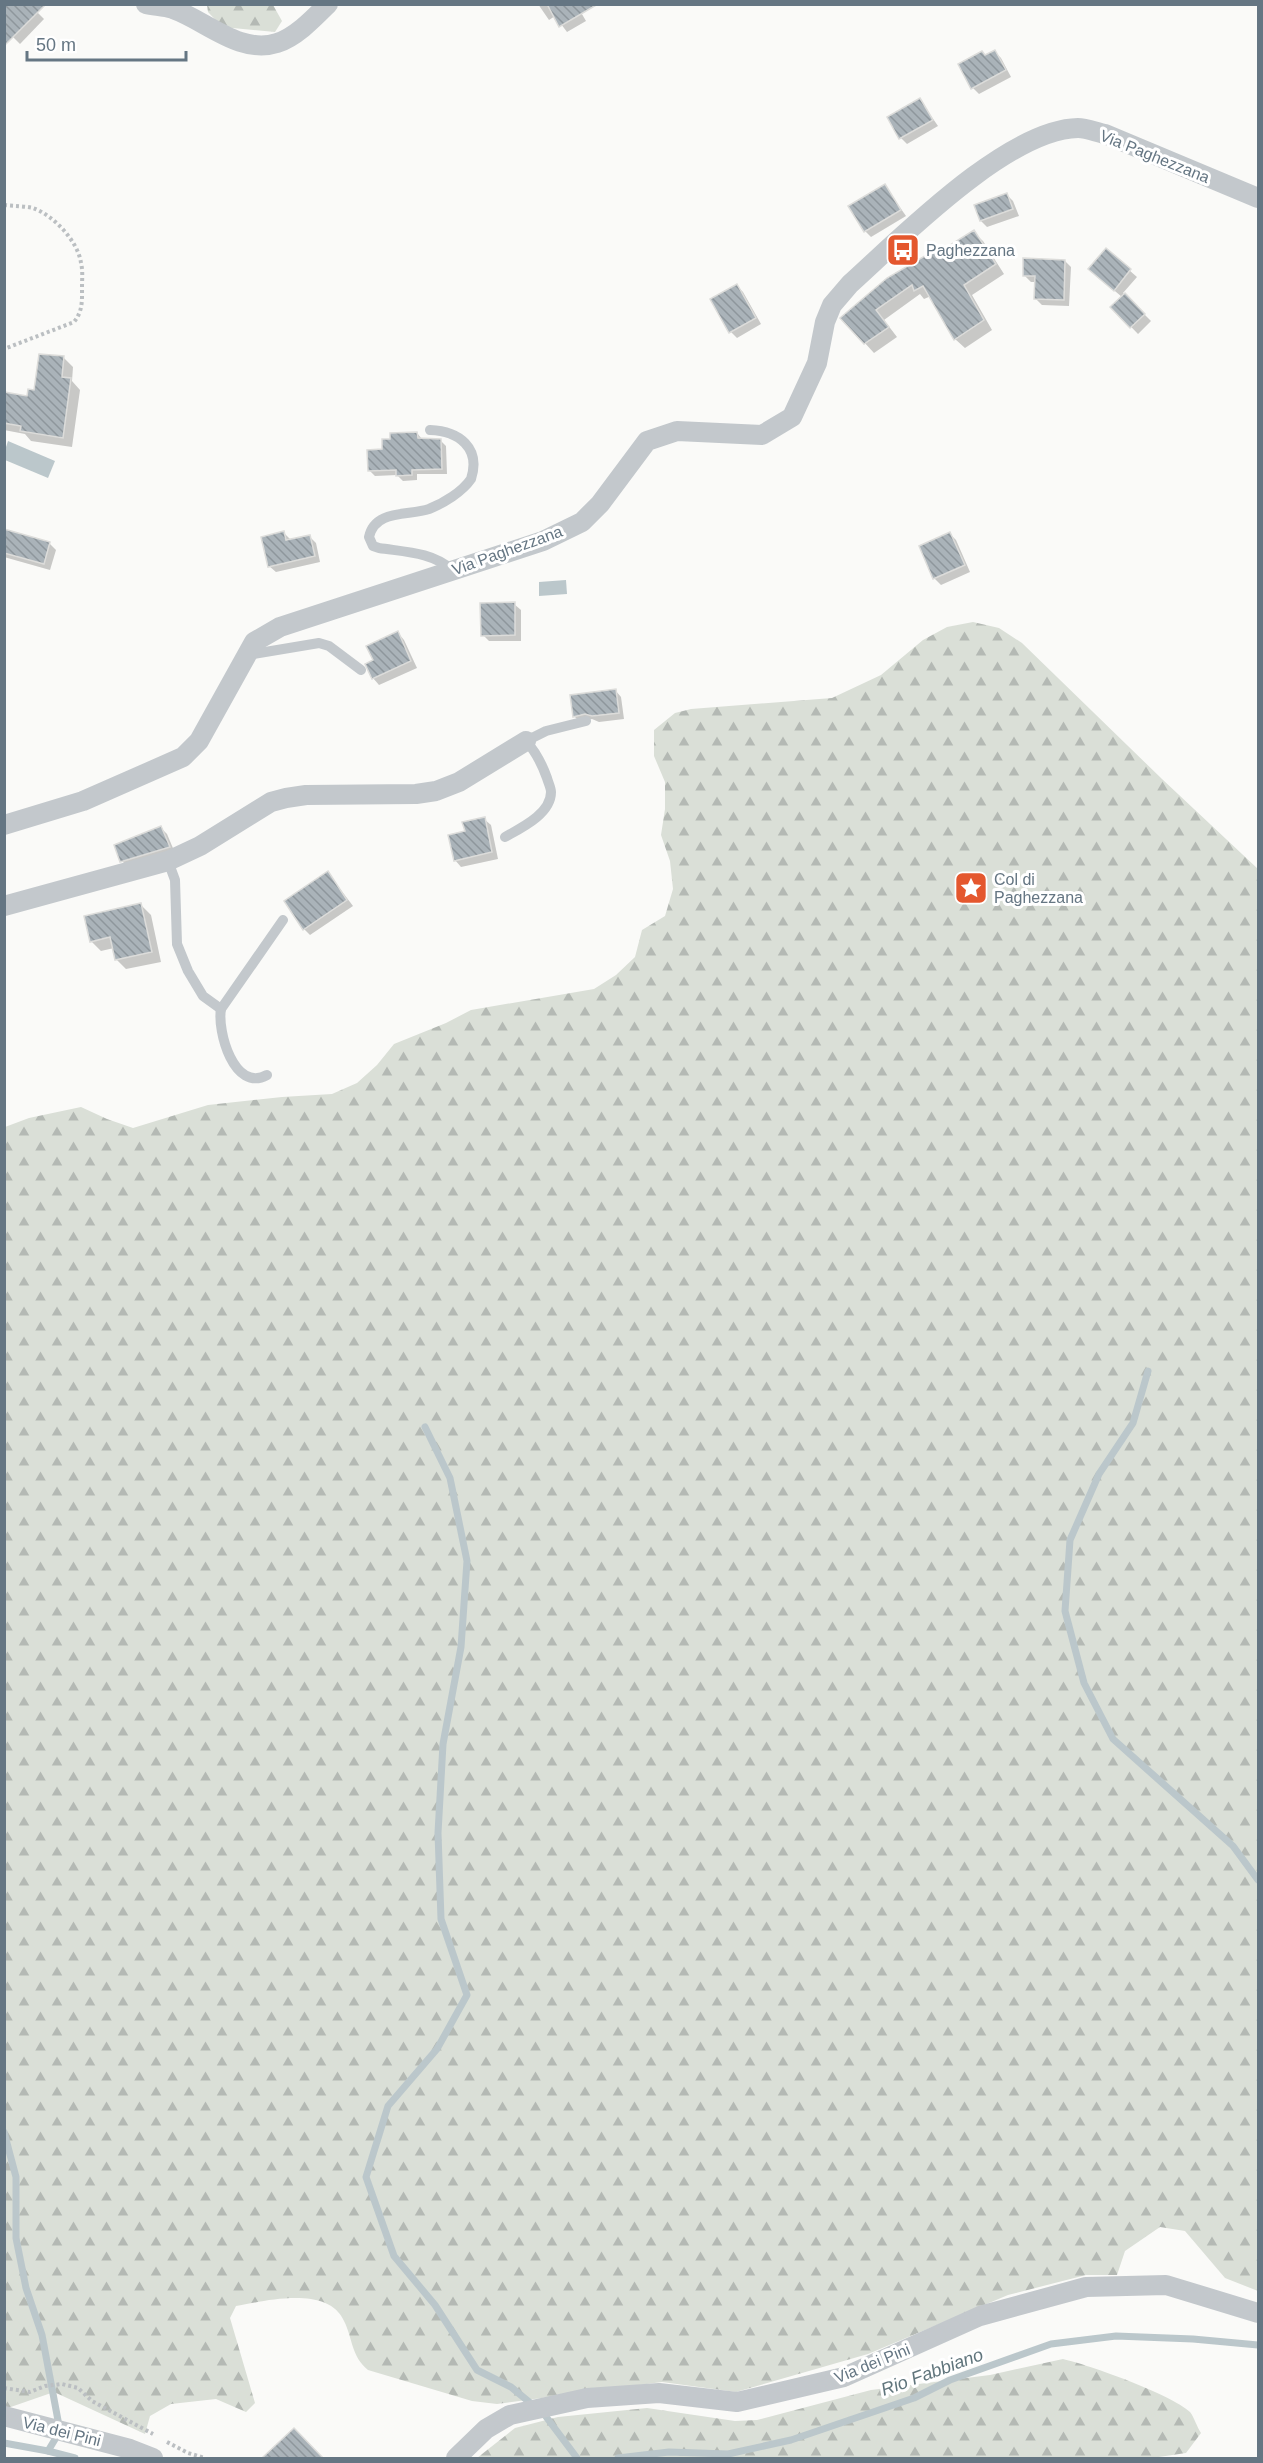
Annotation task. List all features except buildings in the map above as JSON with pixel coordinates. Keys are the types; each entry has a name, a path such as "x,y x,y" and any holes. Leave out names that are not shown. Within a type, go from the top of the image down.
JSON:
{"street":[{"path":"146,4 173,9 234,39 255,44 279,43 296,32 328,4"},
{"name":"Via Paghezzana","path":"4,825 83,801 183,757 199,741 254,642 280,627 543,541 582,522 600,504 647,441 677,431 762,435 792,417 817,363 825,322 832,305 850,284 978,172 1013,149 1052,132 1078,128 1105,134 1258,198"},
{"path":"4,906 168,861 200,846 271,802 306,795 416,794 436,791 459,782 526,741"},
{"name":"Via dei Pini","path":"456,2458 486,2429 510,2415 587,2398 659,2393 737,2402 844,2377 980,2316 1086,2287 1166,2286 1258,2313"},
{"name":"Via dei Pini","path":"4,2416 130,2449 153,2458"}],"lane":[{"path":"430,430 442,430 458,435 465,442 473,463 471,479 452,497 429,509 392,515 381,520 375,524 369,537 373,546 426,555 444,563 452,570"},
{"path":"246,655 319,643 329,646 361,670"},
{"path":"505,837 530,823 546,805 551,792 544,769 534,750 526,741 553,728 586,721"},
{"path":"168,861 175,880 177,944 188,971 203,996 221,1009"},
{"path":"267,1075 261,1078 246,1075 229,1057 222,1039 219,1019 221,1009 283,920"}],"path":[{"path":"4,205 35,209 54,221 70,238 81,261 82,306 80,315 74,322 4,349"},
{"path":"4,2388 30,2392 45,2386 62,2384 78,2388 92,2401 188,2453 205,2458"}],"green space":[{"path":"207,5 273,5 282,21 275,32 222,27 208,12"},
{"path":"973,622 999,628 1022,643 1258,869 1258,2291 1225,2278 1185,2231 1160,2227 1125,2251 1117,2275 1086,2275 1008,2295 868,2354 736,2392 662,2382 497,2404 472,2401 368,2370 358,2359 344,2321 336,2310 310,2299 279,2299 236,2306 230,2318 255,2403 246,2412 216,2399 171,2404 150,2416 145,2434 54,2392 5,2409 5,1127 29,1118 81,1107 133,1128 208,1105 332,1094 357,1083 377,1065 394,1044 471,1010 594,989 616,975 635,957 642,930 665,916 673,889 670,861 661,835 665,809 665,782 654,756 654,730 675,713 691,709 832,698 881,675 923,640 947,627"},
{"path":"1063,2359 1110,2374 1166,2397 1190,2412 1201,2433 1186,2453 1152,2458 477,2458 515,2428 558,2417 647,2408 735,2421 757,2420 871,2390 990,2375"}],"shaded area":[{"path":"8,441 55,461 48,478 5,460"},
{"path":"566,580 567,594 539,596 539,582"}],"waterway":[{"path":"1148,1371 1133,1423 1099,1474 1070,1540 1065,1611 1084,1683 1113,1739 1233,1846 1258,1880"},
{"path":"425,1427 450,1478 467,1561 461,1647 443,1744 438,1833 441,1919 467,1995 437,2049 388,2106 366,2177 394,2256 435,2305 477,2370 511,2387 534,2406"},
{"path":"4,2132 16,2177 16,2238 26,2288 42,2335 60,2431 48,2451"},
{"name":"Rio Fabbiano","path":"618,2458 669,2452 728,2454 791,2440 914,2398 950,2380 1051,2344 1116,2336 1193,2339 1258,2345"},
{"path":"541,2410 577,2458"},
{"name":"Rio Fabbiano","path":"4,2443 75,2458"}],"place":[{"name":"Paghezzana","path":"903,250"},
{"name":"Col di Paghezzana","path":"971,888"}]}
